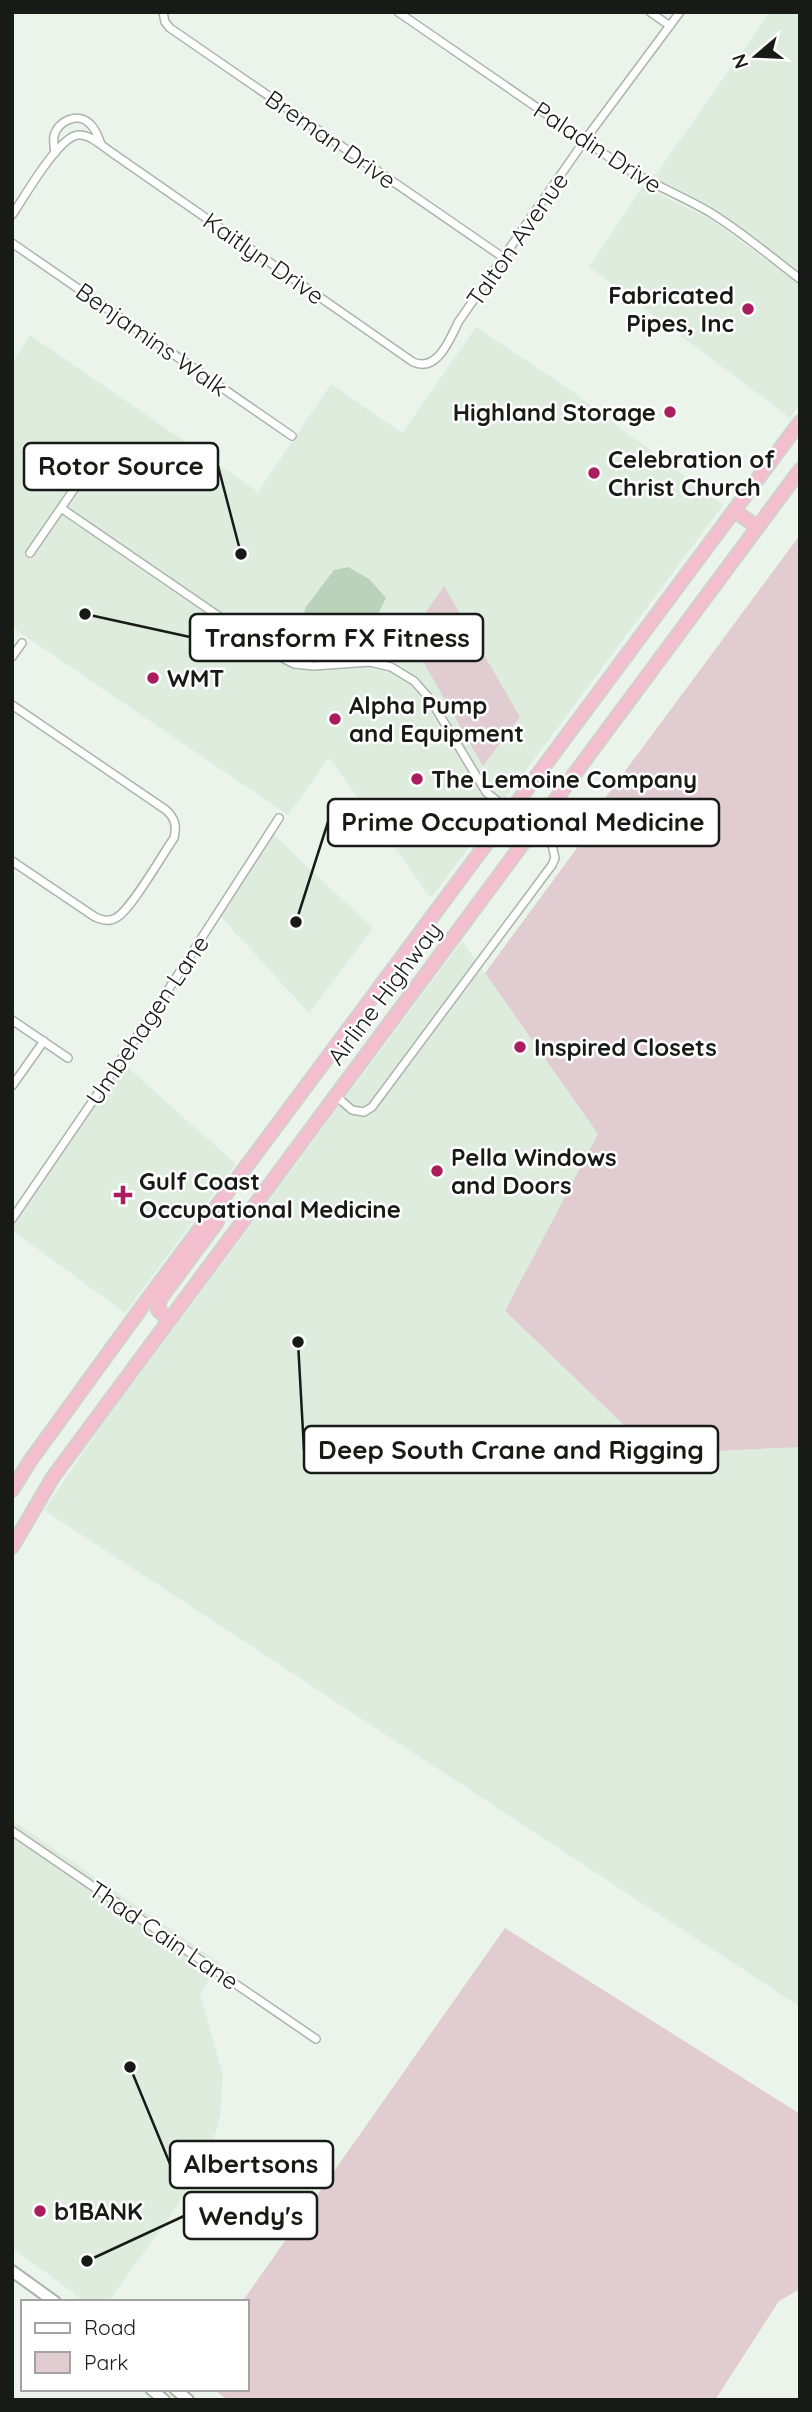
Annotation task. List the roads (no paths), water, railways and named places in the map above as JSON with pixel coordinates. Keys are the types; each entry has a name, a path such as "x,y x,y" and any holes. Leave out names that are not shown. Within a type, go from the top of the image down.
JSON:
{"highway":[{"name":"Airline Highway","path":"12,1490 30,1461 118,1341 800,422"},
{"name":"Airline Highway","path":"12,1548 53,1477 800,470"},
{"path":"735,511 757,527"},
{"path":"169,1320 158,1310 160,1299 237,1194 269,1138"}],"main road":[{"path":"12,2272 52,2300"}],"street":[{"name":"Paladin Drive","path":"398,12 636,176 695,204 728,224 800,279"},
{"path":"650,12 670,26"},
{"name":"Talton Avenue","path":"428,363 442,351 584,141 680,12"},
{"name":"Breman Drive","path":"163,14 170,27 503,258"},
{"name":"Kaitlyn Drive","path":"55,153 54,135 66,121 74,118 92,125 102,146"},
{"name":"Kaitlyn Drive","path":"55,153 65,141 77,135 90,138 413,362 423,365 428,363"},
{"path":"12,215 55,153"},
{"name":"Benjamins Walk","path":"12,243 292,436"},
{"path":"30,553 92,463"},
{"path":"61,508 271,652 294,664 314,666 370,662 391,667 414,681 429,699 486,792 552,845 555,858 530,895 372,1107 364,1112 352,1110 335,1095"},
{"path":"12,657 22,643"},
{"path":"12,705 172,815 176,824 174,838 125,910 112,920 95,917 12,860"},
{"name":"Umbehagen Lane","path":"12,1219 159,1004 279,818"},
{"path":"12,1020 68,1058"},
{"path":"12,1087 44,1041"},
{"name":"Thad Cain Lane","path":"12,1831 316,2039"}],"place":[{"name":"Fabricated Pipes, Inc","path":"748,309"},
{"name":"Highland Storage","path":"670,412"},
{"name":"Celebration of Christ Church","path":"594,473"},
{"name":"Rotor Source","path":"241,554"},
{"name":"Transform FX Fitness","path":"85,614"},
{"name":"WMT","path":"153,678"},
{"name":"Alpha Pump and Equipment","path":"335,719"},
{"name":"The Lemoine Company","path":"417,779"},
{"name":"Prime Occupational Medicine","path":"296,922"},
{"name":"Inspired Closets","path":"520,1047"},
{"name":"Pella Windows and Doors","path":"437,1171"},
{"name":"Gulf Coast Occupational Medicine","path":"123,1195"},
{"name":"Deep South Crane and Rigging","path":"298,1342"},
{"name":"Albertsons","path":"130,2067"},
{"name":"b1BANK","path":"40,2211"},
{"name":"Wendy's","path":"87,2261"}]}
